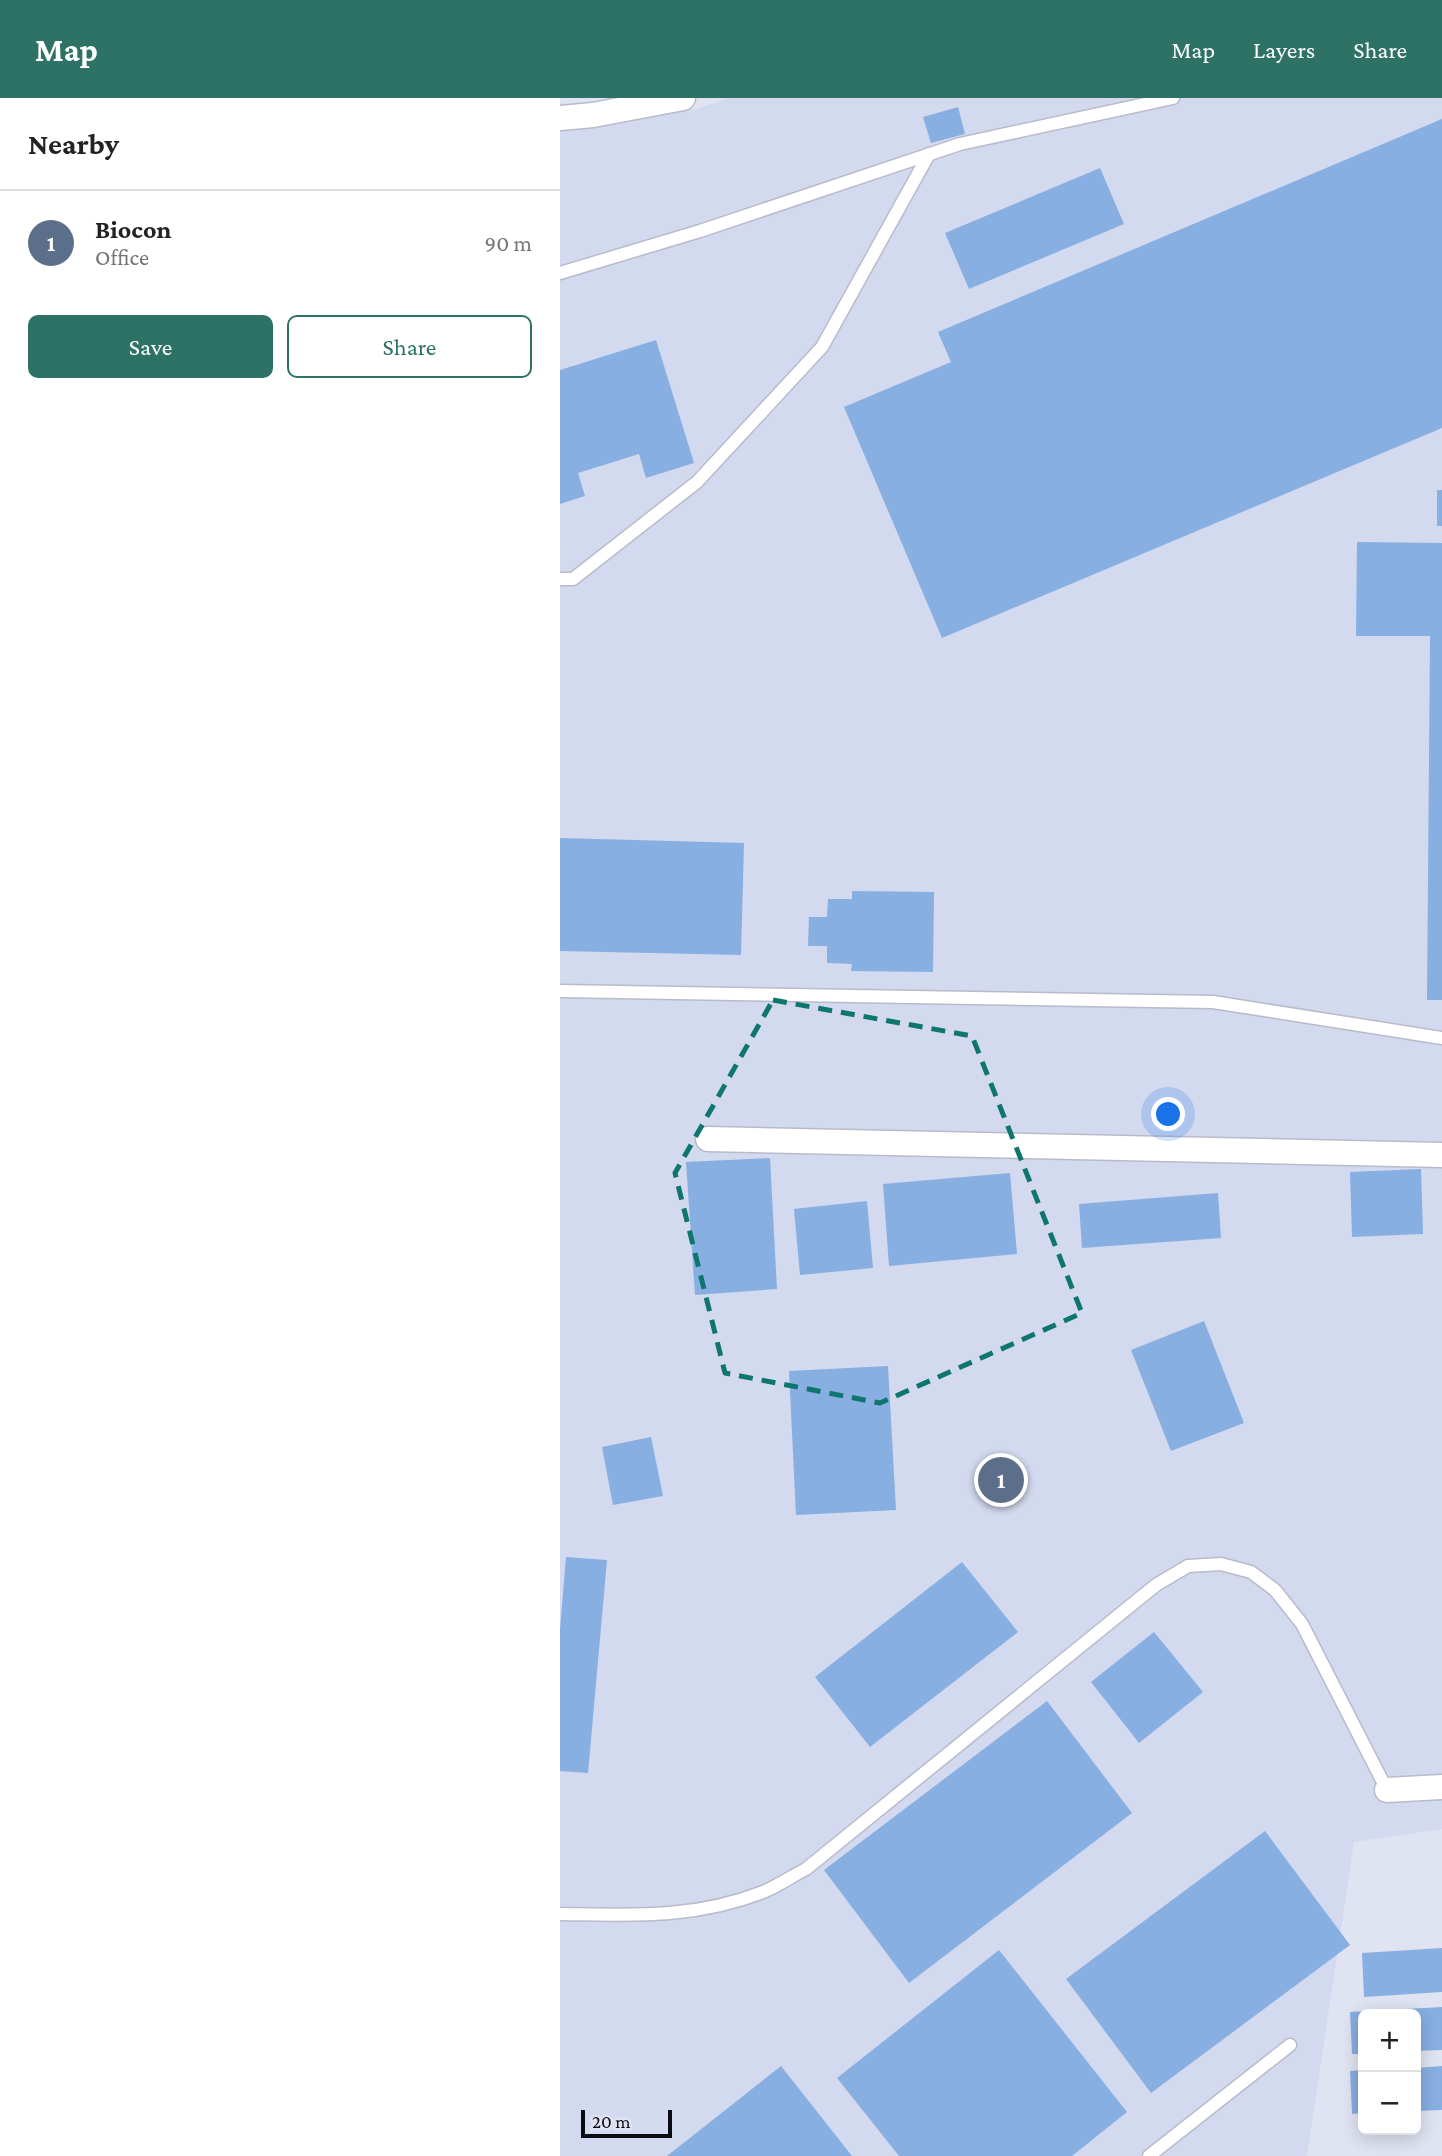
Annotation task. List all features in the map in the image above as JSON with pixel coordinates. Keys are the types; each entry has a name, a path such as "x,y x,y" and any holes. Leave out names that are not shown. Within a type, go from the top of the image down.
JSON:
{"street":[{"path":"560,118 593,115 683,98"},
{"path":"708,1139 1442,1155"},
{"path":"1387,1790 1442,1787"}],"lane":[{"path":"560,273 700,231 960,144 1173,98"},
{"path":"560,579 573,579 697,482 822,347 929,154"},
{"path":"560,991 1213,1002 1442,1038"},
{"path":"560,1914 655,1916 689,1912 764,1892 806,1869 1156,1585 1188,1566 1222,1564 1251,1572 1275,1590 1302,1623 1387,1790"},
{"path":"1149,2156 1290,2045"}],"highlighted area":[{"path":"773,1000 972,1036 1082,1313 880,1403 725,1373 675,1173"}],"shaded area":[{"path":"728,98 1442,98 1442,1829 1354,1842 1307,2156 560,2156 560,128 697,109"}],"building":[{"path":"958,107 965,134 931,143 923,117"},
{"path":"1442,119 1442,428 942,638 844,407 951,362 938,332"},
{"path":"1100,168 1124,224 969,289 945,233"},
{"path":"656,340 694,463 646,478 639,454 578,473 585,496 560,504 560,370"},
{"path":"1437,490 1442,490 1442,526 1437,526"},
{"path":"1357,542 1442,543 1442,1000 1427,1000 1430,636 1356,636"},
{"path":"560,838 744,843 741,955 560,951"},
{"path":"852,891 934,892 933,972 851,971 852,964 827,963 827,946 808,946 809,917 827,917 828,899 852,899"},
{"path":"770,1158 777,1289 695,1295 686,1162"},
{"path":"1421,1169 1423,1234 1352,1237 1350,1172"},
{"path":"1010,1173 1017,1254 889,1266 883,1184"},
{"path":"1218,1193 1221,1238 1082,1248 1079,1204"},
{"path":"867,1201 873,1268 800,1275 794,1209"},
{"path":"1204,1321 1244,1423 1171,1451 1131,1350"},
{"path":"888,1366 896,1510 796,1515 789,1371"},
{"path":"651,1437 663,1496 613,1505 602,1447"},
{"path":"566,1557 607,1560 588,1773 560,1771 560,1630"},
{"path":"962,1562 1018,1632 870,1747 815,1677"},
{"path":"1154,1632 1203,1692 1139,1743 1091,1682"},
{"path":"1047,1701 1132,1813 909,1983 824,1870"},
{"path":"1265,1831 1350,1945 1151,2093 1066,1979"},
{"path":"1442,1948 1442,1992 1364,1997 1362,1953"},
{"path":"999,1950 1127,2112 1072,2156 899,2156 837,2078"},
{"path":"1442,2007 1442,2050 1421,2051 1421,2009 1405,2009"},
{"path":"1350,2012 1358,2012 1358,2054 1352,2054"},
{"path":"781,2066 852,2156 667,2156"},
{"path":"1442,2066 1442,2110 1421,2111 1421,2068"},
{"path":"1358,2070 1358,2113 1352,2114 1350,2071"}],"place":[{"name":"Biocon","path":"1001,1480"}]}
